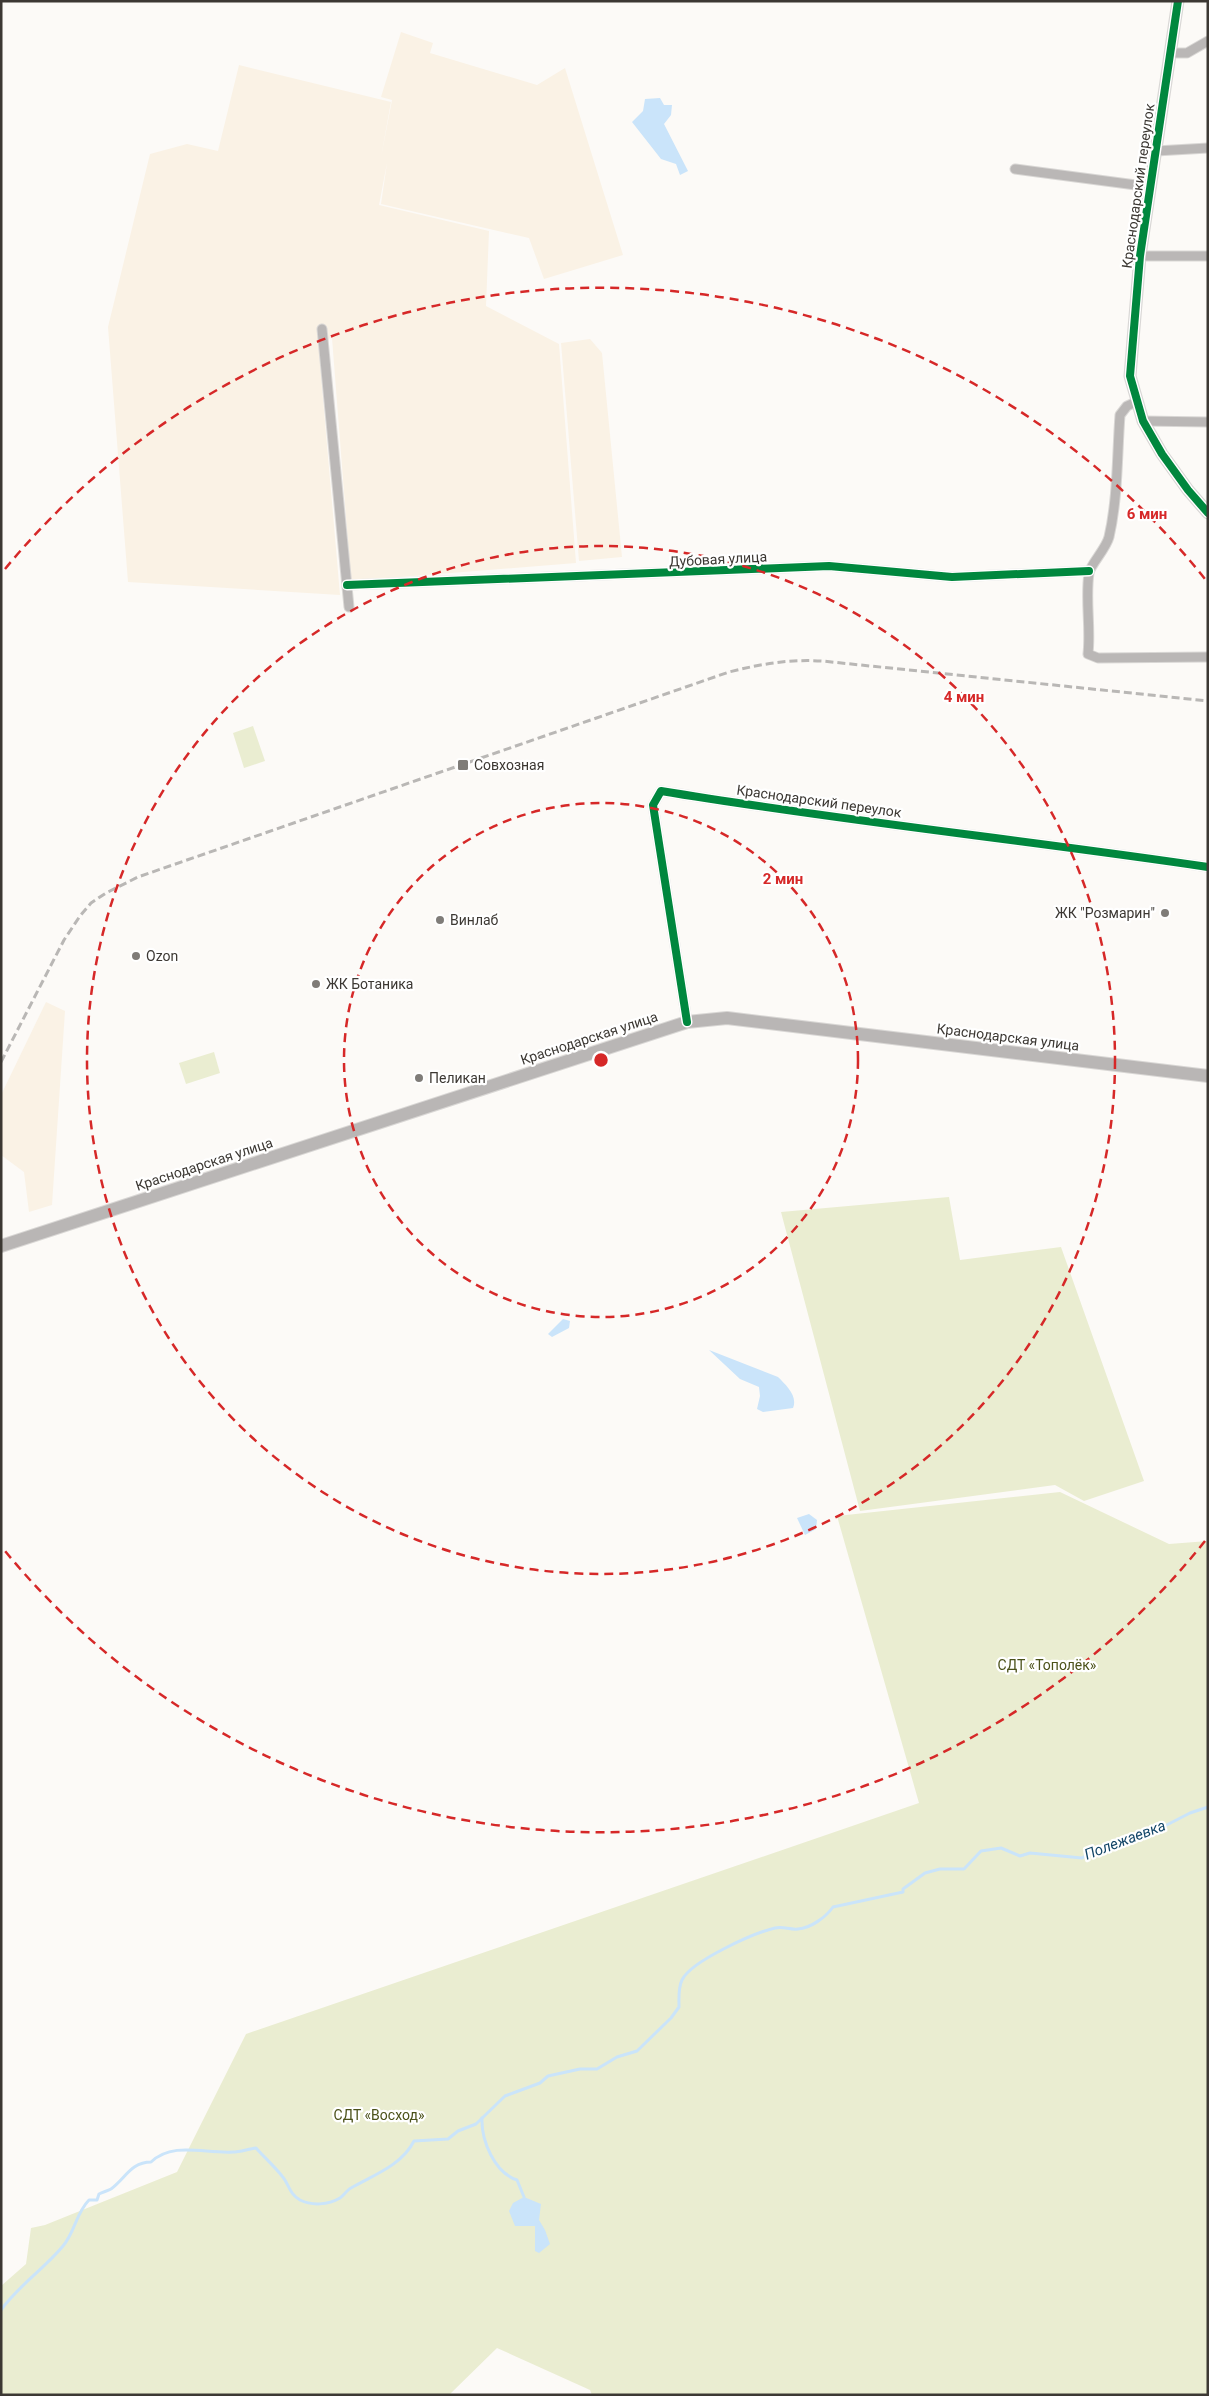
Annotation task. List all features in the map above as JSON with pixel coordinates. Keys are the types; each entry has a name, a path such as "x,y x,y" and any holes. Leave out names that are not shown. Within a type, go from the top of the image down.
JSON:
{"main road":[{"name":"Краснодарская улица","path":"1,1246 687,1022 726,1018 1208,1076"}],"street":[{"name":"Краснодарский переулок","path":"1178,1 1140,256 1130,376 1143,421 1162,454 1188,490 1208,513"},
{"path":"1170,52 1187,53 1208,41"},
{"path":"1156,151 1208,148"},
{"path":"1015,169 1151,187"},
{"path":"1140,256 1208,256"},
{"path":"322,329 349,607"},
{"path":"1136,402 1127,406 1120,415 1113,517 1108,539 1099,558 1089,571 1088,654 1098,658 1208,657"},
{"path":"1143,421 1208,422"},
{"name":"Дубовая улица","path":"347,586 829,566 952,577 1089,571"},
{"name":"Краснодарский переулок","path":"687,1022 653,805 661,791 783,811 977,835 1208,867"}],"shaded area":[{"path":"401,32 433,43 430,53 537,85 565,68 623,255 544,279 529,238 381,204 387,163 379,205 489,231 486,306 559,344 576,563 351,581 332,338 318,341 340,595 128,582 108,327 150,154 187,144 218,151 239,65 391,102 381,157 392,100 381,97"},
{"path":"590,339 602,353 622,557 579,561 561,343"},
{"path":"46,1002 65,1011 52,1205 29,1212 24,1172 1,1155 1,1095"}],"green space":[{"path":"253,726 265,761 244,768 233,733"},
{"path":"214,1052 220,1073 186,1084 179,1063"},
{"path":"949,1197 960,1260 1061,1247 1144,1481 1084,1501 1055,1485 860,1511 781,1212"},
{"path":"1060,1492 1169,1544 1208,1541 1208,2395 592,2395 590,2390 497,2348 449,2395 1,2395 1,2286 26,2264 31,2228 45,2225 177,2172 246,2034 919,1803 837,1516"}],"water":[{"path":"660,98 664,105 672,105 671,115 664,124 688,171 680,175 676,164 661,159 632,122 643,111 645,99"},
{"path":"563,1319 570,1321 569,1328 552,1337 548,1334"},
{"path":"709,1350 778,1377 793,1395 793,1408 763,1412 757,1409 760,1396 759,1387 740,1379"},
{"path":"809,1514 817,1520 816,1529 805,1535 797,1518"},
{"path":"524,2197 541,2204 539,2220 550,2244 539,2253 535,2251 535,2226 515,2226 509,2211 513,2203"}],"waterway":[{"name":"Полежаевка","path":"1,2310 63,2246 81,2211 89,2200 97,2200 99,2194 111,2189 133,2168 151,2162 169,2152 179,2150 238,2152 256,2148 282,2176 296,2198 310,2203 330,2202 340,2198 350,2189 395,2163 414,2141 448,2139 458,2131 476,2124 505,2096 540,2083 548,2076 580,2069 597,2069 617,2057 637,2051 671,2018 679,2007 680,1986 688,1973 710,1957 739,1942 775,1928 795,1929 808,1927 826,1915 833,1907 903,1892 903,1889 925,1873 940,1869 964,1869 981,1851 1001,1848 1020,1856 1030,1853 1082,1858 1094,1851 1108,1850 1134,1837 1155,1831 1190,1813 1208,1807"},
{"name":"Полежаевка","path":"482,2118 484,2136 491,2155 502,2171 517,2180 524,2197"}],"railway":[{"path":"1,1062 64,940 91,903 106,893 138,877 729,672 775,663 822,661 1208,701"}],"cycle path":[{"path":"1178,1 1140,256 1130,376 1143,421 1162,454 1188,490 1208,513"},
{"path":"347,585 829,566 952,577 1089,571"},
{"path":"687,1022 653,805 661,791 797,812 1208,867"}],"place":[{"name":"Совхозная","path":"463,765"},
{"name":"ЖК \"Розмарин\"","path":"1165,913"},
{"name":"Винлаб","path":"440,920"},
{"name":"Ozon","path":"136,956"},
{"name":"ЖК Ботаника","path":"316,984"},
{"name":"Пеликан","path":"419,1078"}],"park label":[{"name":"СДТ «Тополёк»","path":"1047,1665"},
{"name":"СДТ «Восход»","path":"379,2115"}]}
